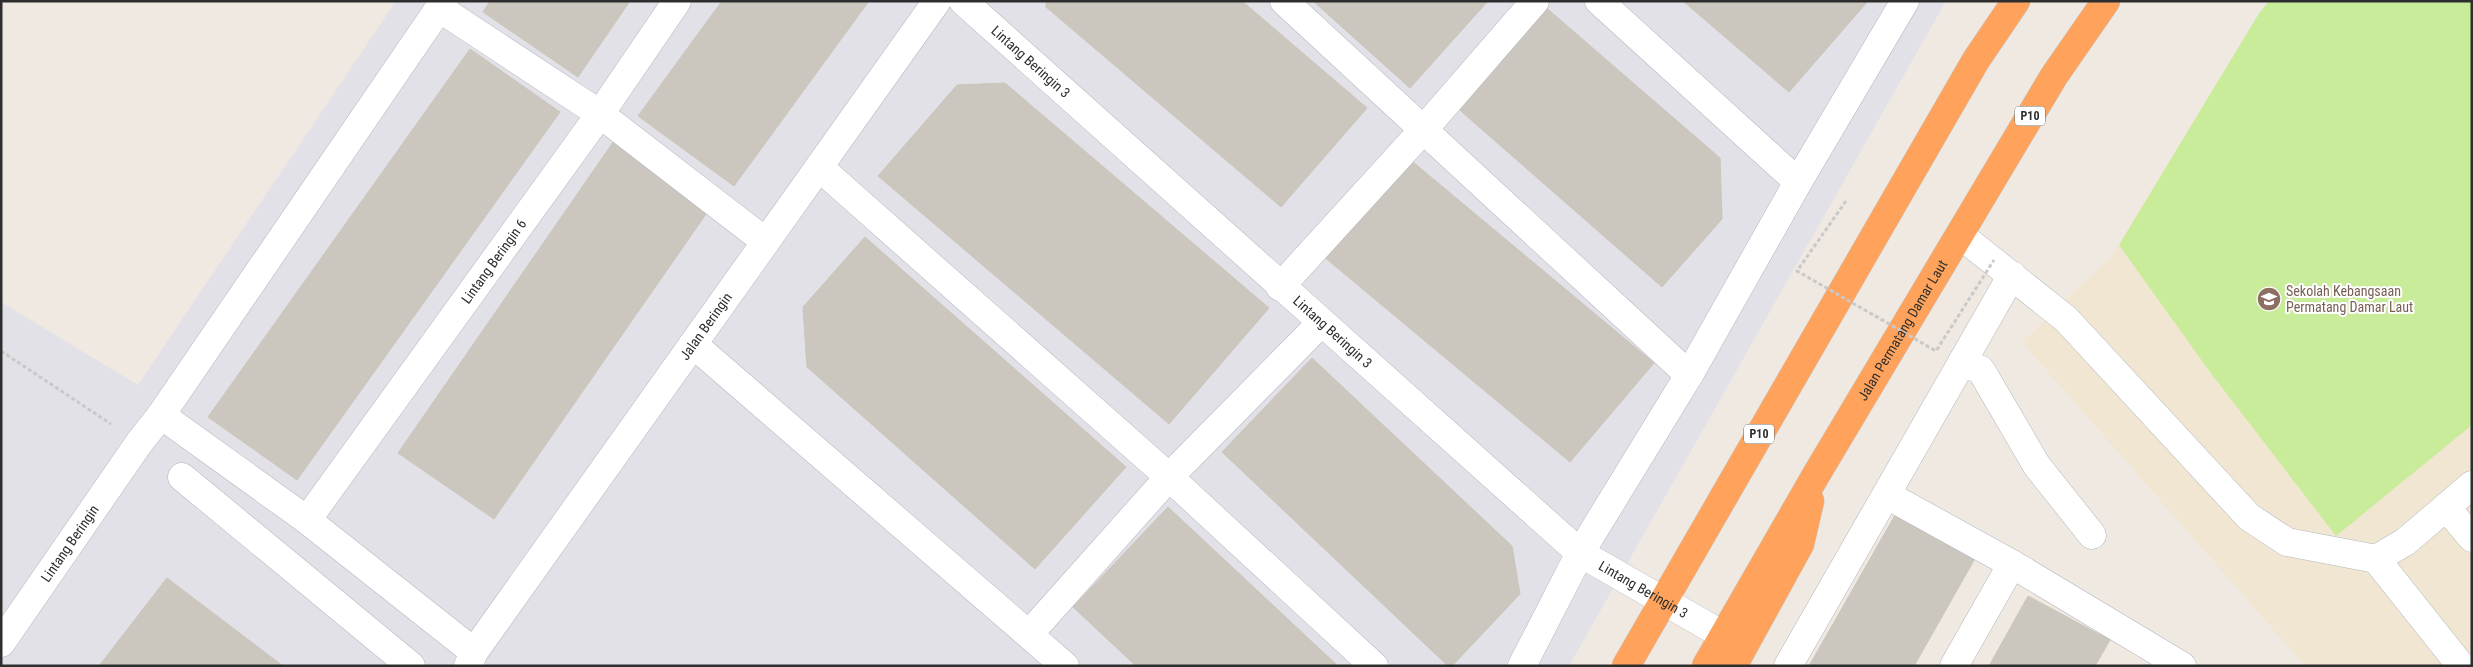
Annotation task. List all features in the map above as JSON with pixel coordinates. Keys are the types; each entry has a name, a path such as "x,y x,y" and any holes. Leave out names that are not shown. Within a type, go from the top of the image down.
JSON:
{"highway":[{"name":"P10","path":"1626,666 1662,600 1976,60 2016,1"},
{"name":"Jalan Permatang Damar Laut","path":"1706,666 1816,475 2054,76 2106,1"},
{"path":"1733,666 1800,544 1816,475"}],"street":[{"name":"Lintang Beringin 6","path":"307,520 600,114 677,1"},
{"name":"Jalan Beringin","path":"471,659 937,1"},
{"name":"Lintang Beringin 3","path":"963,1 1280,287 1580,553 1723,635"},
{"path":"1284,1 1689,375"},
{"path":"1280,287 1424,129 1535,1"},
{"path":"1599,1 1798,182"},
{"path":"1522,666 1580,553 1689,375 1798,182 1905,1"},
{"path":"441,5 600,114 766,242"},
{"name":"Lintang Beringin","path":"1,643 139,443 161,415 441,5"},
{"path":"819,167 1169,477 1374,666"},
{"path":"1960,235 2066,319 2249,516 2287,542 2376,559 2462,666"},
{"path":"1788,666 1962,362 2003,268"},
{"path":"1030,634 1169,477 1321,323"},
{"path":"693,344 1065,666"},
{"path":"1962,362 1980,370 2037,466 2092,535"},
{"path":"161,415 307,520 471,659"},
{"path":"182,477 411,666"},
{"path":"2376,559 2405,542 2472,485"},
{"path":"1887,495 2012,564 2146,656 2182,666"},
{"path":"2446,507 2472,538"},
{"path":"1954,666 2012,564"}],"path":[{"path":"1846,201 1796,271 1936,351 2003,268"},
{"path":"1,351 139,443"}],"shaded area":[{"path":"396,1 1946,1 1569,666 1,666 1,302 138,385"},
{"name":"Sekolah Kebangsaan Permatang Damar Laut","path":"2269,1 2472,1 2472,666 2305,666 2022,342 2112,256 2258,15"}],"green space":[{"name":"Sekolah Kebangsaan Permatang Damar Laut","path":"2269,1 2472,1 2472,425 2336,536 2210,372 2119,245 2258,15"}],"building":[{"path":"490,1 630,1 578,77 483,12"},
{"path":"722,1 869,1 734,186 638,116"},
{"path":"1046,1 1242,1 1367,108 1281,207 1046,7"},
{"path":"1313,1 1488,1 1410,88"},
{"path":"1683,1 1868,1 1789,92"},
{"path":"1543,5 1720,158 1722,219 1662,287 1454,105"},
{"path":"470,49 560,112 297,480 208,417"},
{"path":"1005,83 1269,308 1169,424 878,176 957,85"},
{"path":"616,138 713,204 494,519 398,453"},
{"path":"1407,157 1654,363 1570,462 1323,256"},
{"path":"865,237 1126,467 1035,569 807,367 803,307"},
{"path":"1312,358 1512,546 1520,594 1452,666 1448,666 1222,452"},
{"path":"1168,507 1338,666 1136,666 1073,607"},
{"path":"1898,510 1977,555 1914,666 1809,666"},
{"path":"167,578 283,666 99,666"},
{"path":"2028,596 2110,640 2095,666 1989,666"}],"place":[{"name":"Sekolah Kebangsaan Permatang Damar Laut","path":"2269,299"}]}
